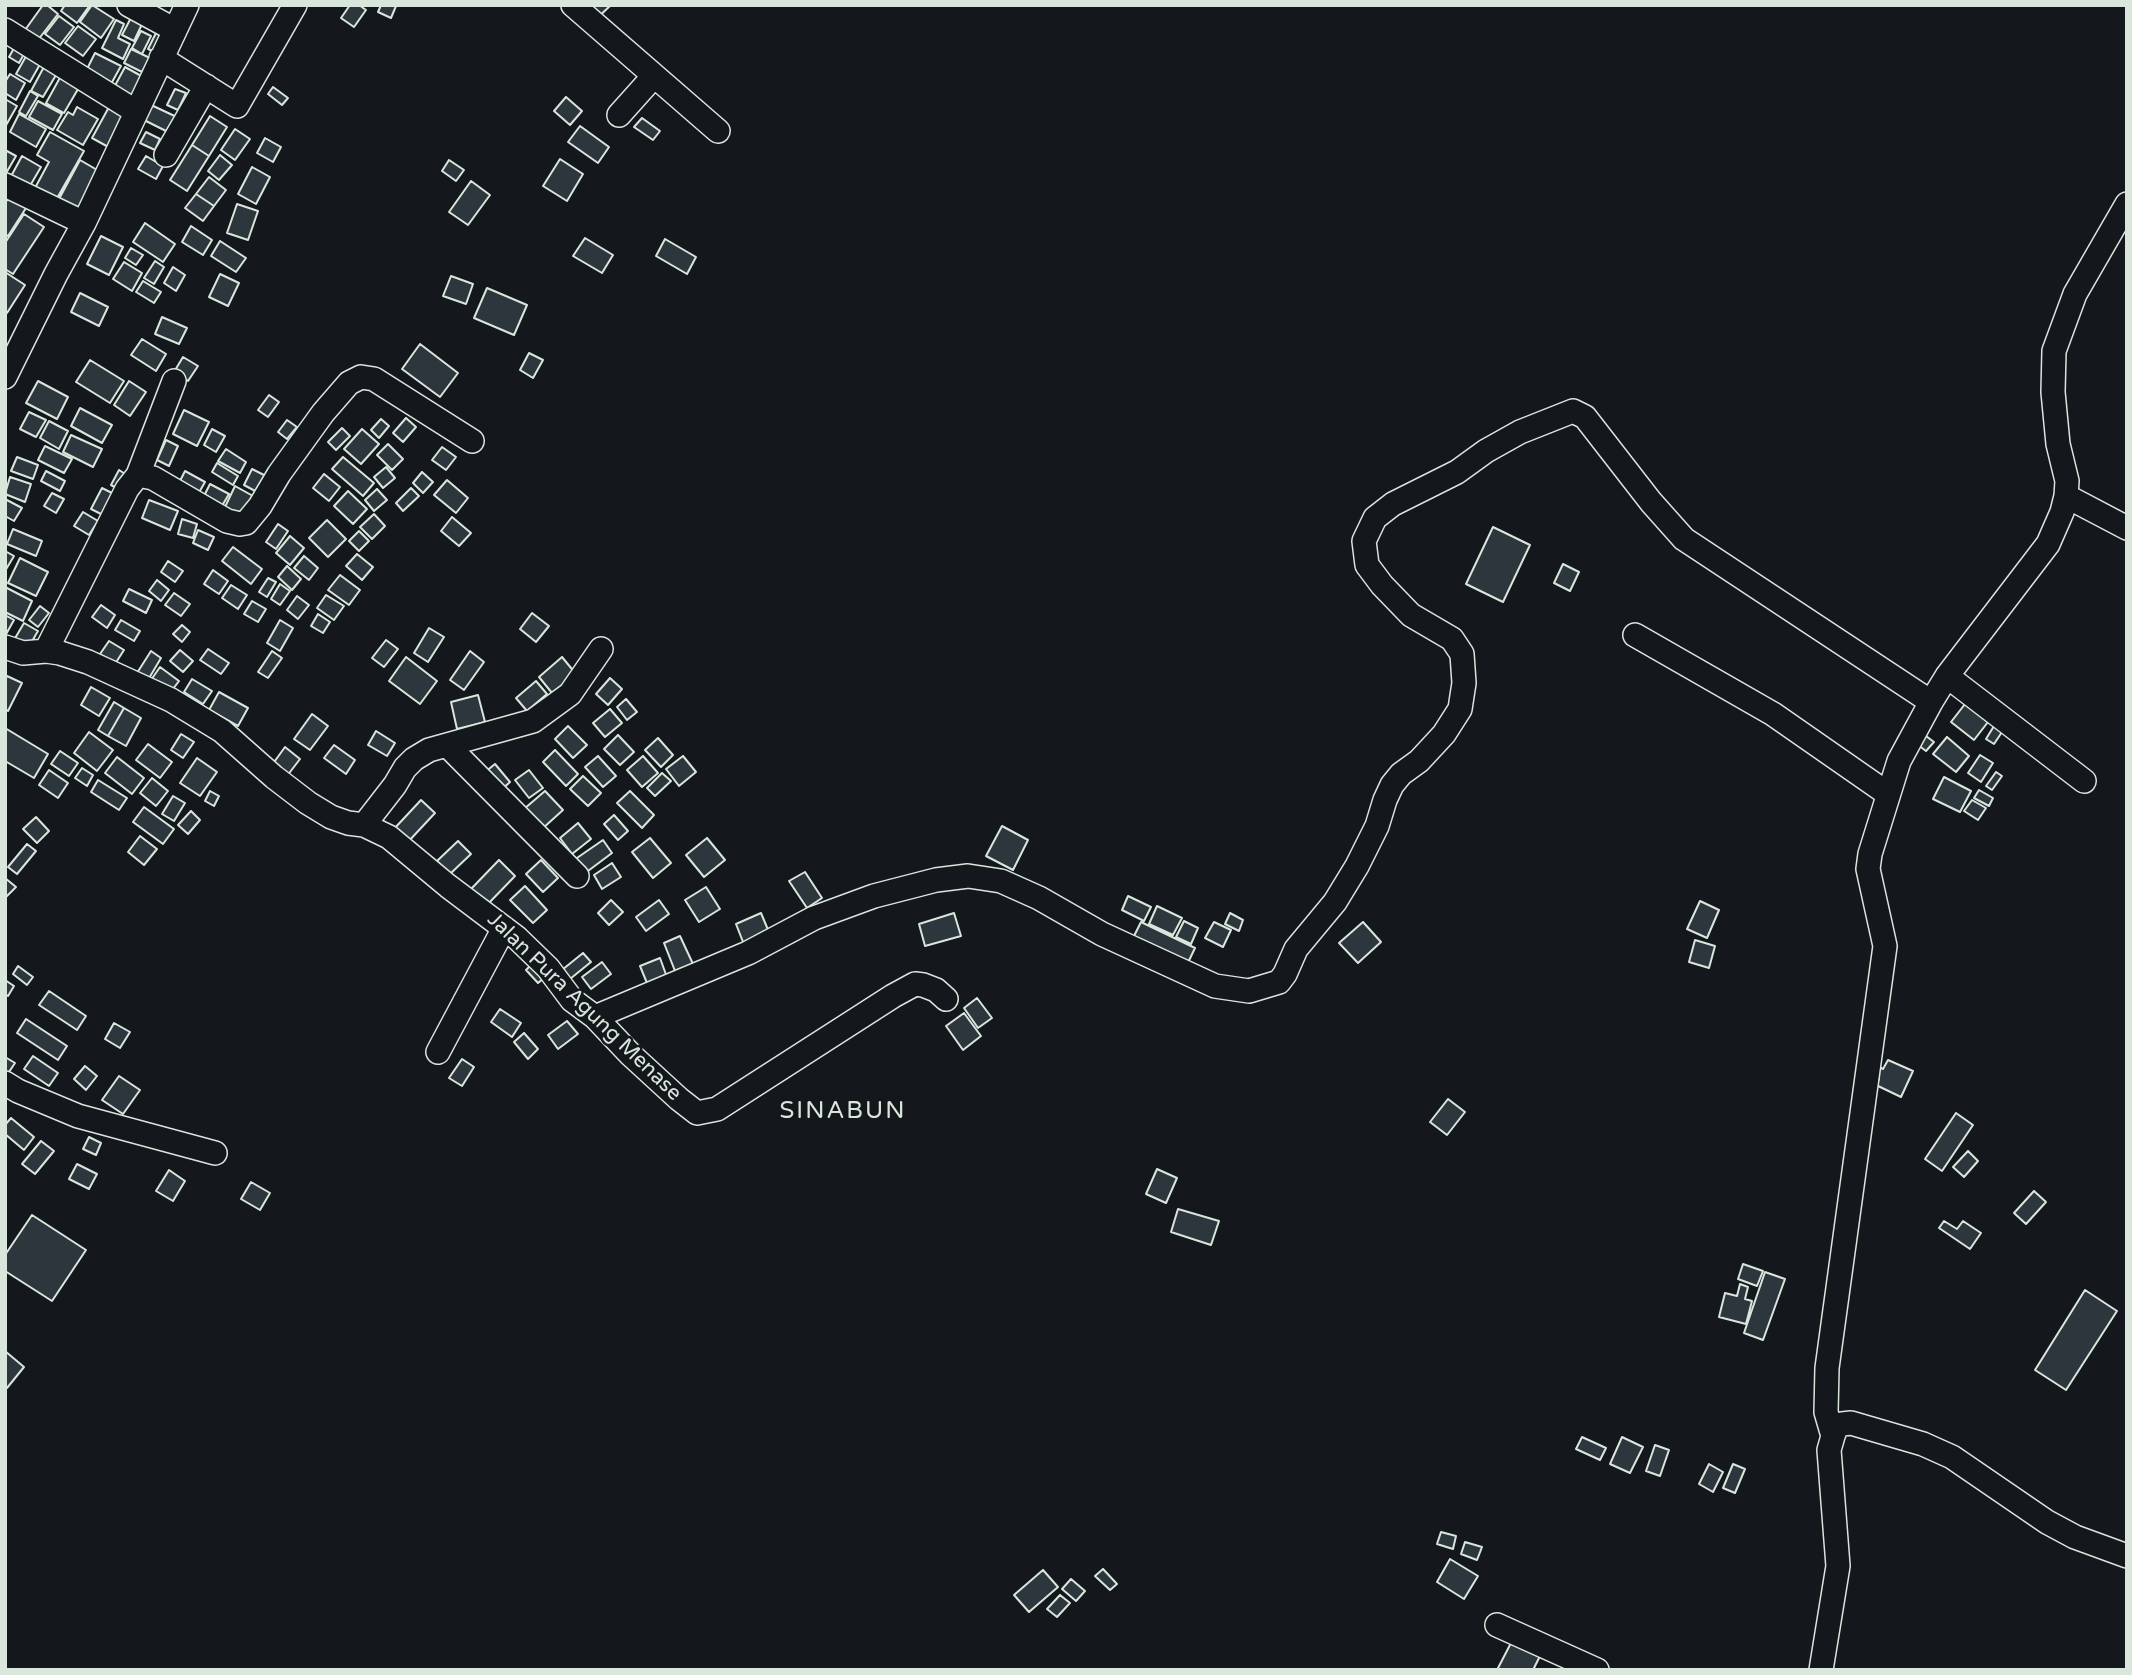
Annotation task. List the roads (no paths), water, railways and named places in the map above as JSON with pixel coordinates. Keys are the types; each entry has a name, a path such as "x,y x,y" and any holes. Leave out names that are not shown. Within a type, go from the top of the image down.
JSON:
{"street":[{"path":"129,5 175,30"},
{"path":"5,377 55,274 84,223 187,5"},
{"path":"161,58 237,106 295,5"},
{"path":"573,5 718,131"},
{"path":"5,30 135,111"},
{"path":"619,115 653,77"},
{"path":"166,155 206,86"},
{"path":"5,185 84,223"},
{"path":"1833,1436 1826,1412 1827,1368 1885,946 1868,869 1899,761 1931,702 1947,676 2048,544 2062,512 2067,481 2058,444 2053,392 2054,351 2075,294 2127,204"},
{"path":"138,475 153,478 227,520 246,523 323,413 349,383 361,377 374,379 472,441"},
{"path":"46,651 127,489 138,475 174,381"},
{"path":"595,1017 748,953 814,918 874,896 936,880 968,876 1001,881 1040,898 1101,934 1215,986 1249,991 1279,982 1296,949 1335,902 1357,866 1377,826 1392,785 1444,734 1460,709 1464,683 1462,654 1452,639 1411,615 1381,585 1367,565 1364,541 1375,518 1393,504 1457,472 1486,451 1520,432 1573,411 1585,417 1651,502 1684,539 1931,702"},
{"path":"2066,496 2127,528"},
{"path":"1635,635 1773,714 1888,794"},
{"name":"Jalan Pura Agung Menase","path":"5,647 23,653 46,651 88,662 196,713 222,731 308,803 331,817 363,825 389,837 517,938 548,968 572,1000 595,1017 631,1055 697,1113 717,1109 893,996 915,985 936,990 946,999"},
{"path":"363,825 414,759 429,750 533,721 570,694 601,649"},
{"path":"1947,676 2084,781"},
{"path":"447,745 577,876"},
{"path":"438,1052 504,928"},
{"path":"5,1083 78,1116 215,1153"},
{"path":"1821,1670 1838,1566 1829,1450 1836,1428 1842,1424 1851,1423 1923,1444 1952,1457 2047,1522 2127,1556"},
{"path":"1497,1625 1597,1670"}],"district":[{"name":"SINABUN","path":"843,1112"}]}
